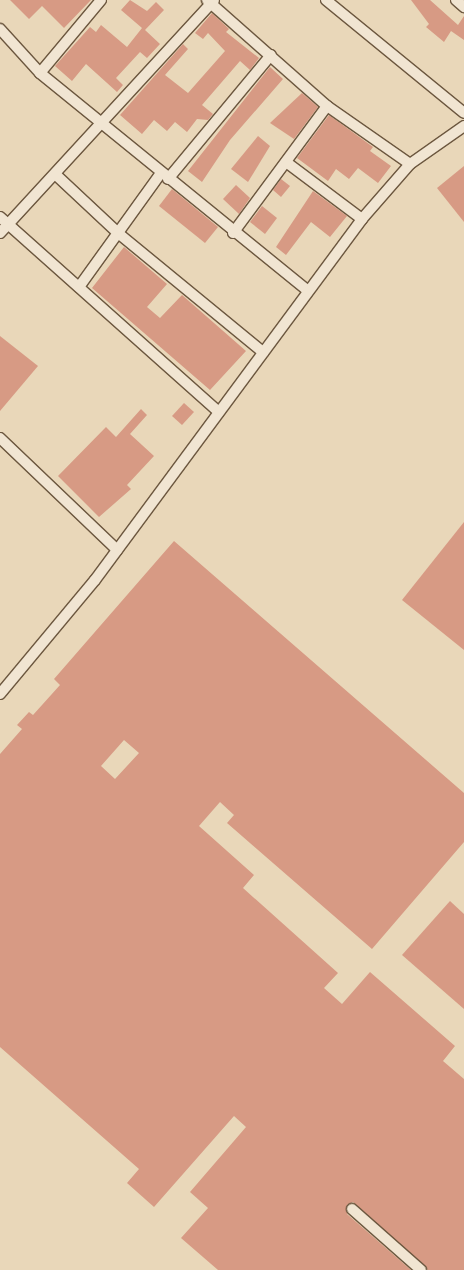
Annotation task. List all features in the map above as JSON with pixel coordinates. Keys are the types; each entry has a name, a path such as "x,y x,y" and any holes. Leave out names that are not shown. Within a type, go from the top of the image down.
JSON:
{"street":[{"path":"40,73 101,0"},
{"path":"326,0 464,113"},
{"path":"456,0 464,7"},
{"path":"0,233 211,1 327,106 410,164"},
{"path":"0,29 40,73 233,233 308,291"},
{"path":"78,287 118,233 165,176 271,55"},
{"path":"233,233 327,106"},
{"path":"0,694 117,550 362,219 410,164 464,126"},
{"path":"286,162 362,219"},
{"path":"55,174 118,233 263,352"},
{"path":"0,216 219,412"},
{"path":"0,438 117,550"},
{"path":"352,1209 421,1270"}],"building":[{"path":"10,0 91,0 64,28 42,6 29,19"},
{"path":"130,0 147,11 156,2 164,10 145,30 160,44 147,58 140,52 116,78 123,85 117,92 86,64 72,81 55,66 90,27 96,32 101,25 127,47 142,28 121,10"},
{"path":"411,0 430,0 458,25 464,16 464,40 451,31 444,42 426,27 429,24"},
{"path":"212,13 229,29 226,32 259,58 250,70 240,61 202,105 213,114 208,120 197,119 187,132 175,122 167,131 154,120 142,134 120,115 183,44 188,49 165,75 188,93 225,51 208,33 203,39 195,33"},
{"path":"270,67 283,79 230,140 202,182 188,171"},
{"path":"302,93 318,107 294,139 270,123"},
{"path":"329,115 373,147 370,151 391,166 378,183 358,168 349,179 336,169 328,181 297,158"},
{"path":"258,136 270,146 248,182 231,169"},
{"path":"464,166 464,222 437,188"},
{"path":"281,179 290,186 281,197 273,190"},
{"path":"236,185 250,198 239,214 223,199"},
{"path":"172,189 218,227 205,243 159,206"},
{"path":"313,191 347,216 330,237 311,222 286,255 276,247"},
{"path":"262,206 277,218 265,234 250,222"},
{"path":"124,247 167,284 147,307 160,318 182,295 246,351 210,390 92,288"},
{"path":"0,336 38,366 0,411"},
{"path":"184,403 194,412 182,425 172,416"},
{"path":"141,409 147,415 130,434 154,456 127,485 131,489 99,517 58,476 106,427 116,437"},
{"path":"464,522 464,650 402,600"},
{"path":"174,541 464,793 464,842 372,949 227,823 234,815 220,802 199,826 254,875 243,888 338,973 324,988 342,1004 370,972 455,1046 443,1061 464,1079 464,1270 428,1270 353,1202 347,1205 347,1214 411,1270 218,1270 181,1238 208,1208 190,1192 246,1127 234,1116 154,1207 127,1183 139,1169 0,1047 0,754 22,729 17,725 29,712 33,715 60,685 54,679","holes":["124,740 139,753 115,779 101,766"]},
{"path":"450,901 464,914 464,1009 402,955"}]}
